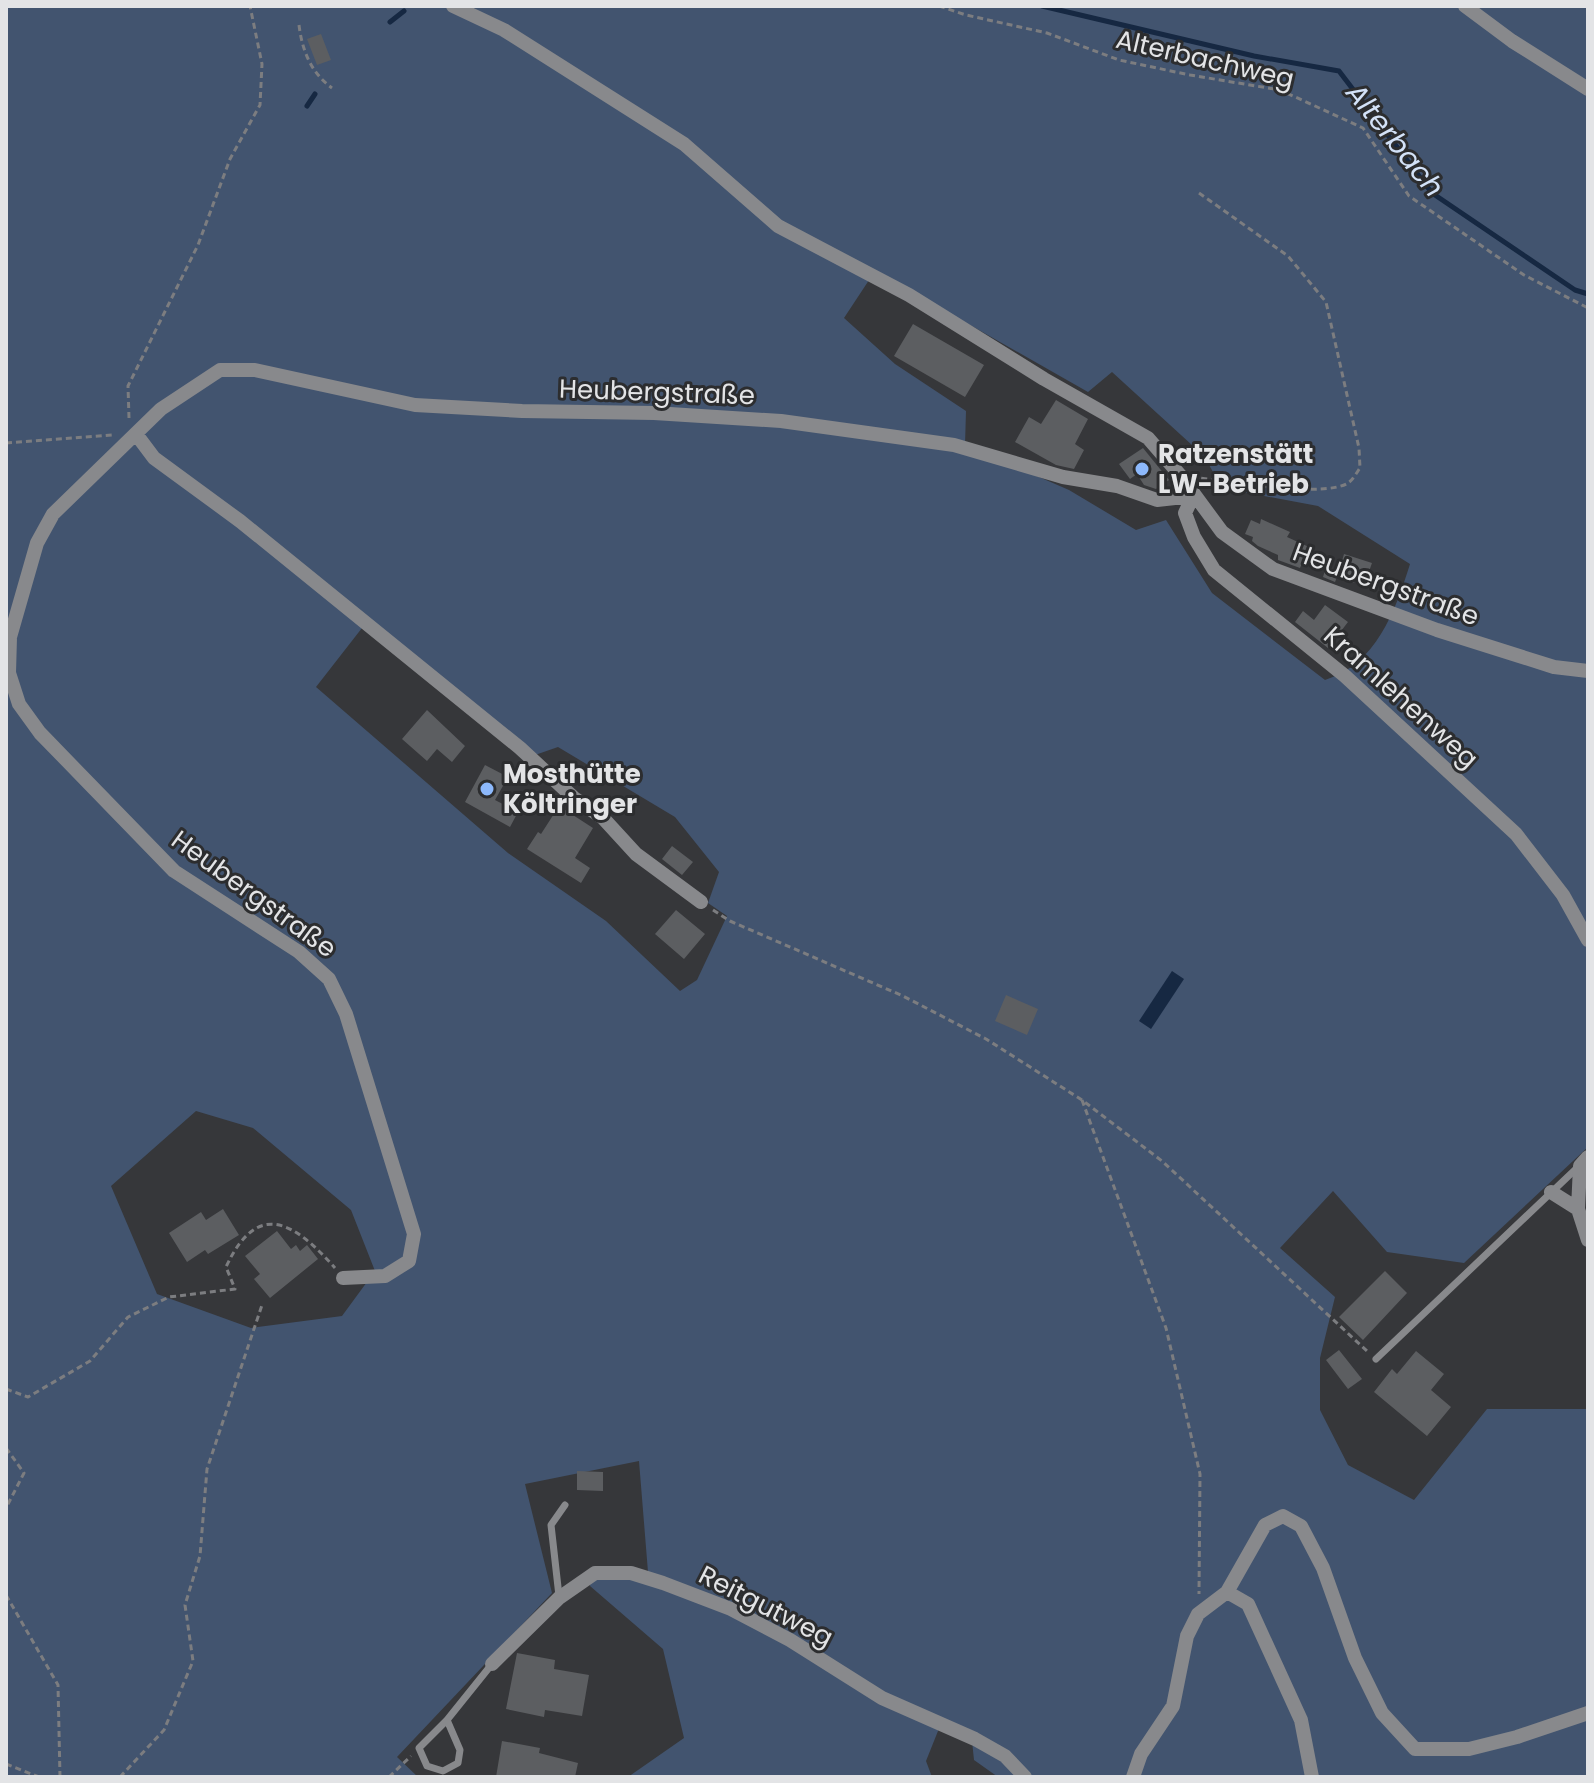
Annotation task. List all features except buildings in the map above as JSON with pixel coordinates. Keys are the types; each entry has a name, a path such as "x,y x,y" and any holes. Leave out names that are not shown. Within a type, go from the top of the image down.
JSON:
{"street":[{"name":"Heubergstraße","path":"453,6 504,30 684,144 778,226 909,295 1044,379 1148,438 1222,532 1273,569 1437,630 1554,667 1588,671"},
{"path":"1465,6 1512,41 1588,89"},
{"name":"Heubergstraße","path":"343,1278 385,1276 409,1261 414,1234 346,1014 329,979 299,952 174,871 40,733 19,704 9,673 10,637 37,543 53,514 161,409 220,370 255,370 415,405 522,411 654,413 781,421 954,445 1063,477 1117,486 1157,500 1193,496"},
{"path":"136,434 154,458 265,541 520,748 563,789 603,818 636,854 701,902"},
{"name":"Kramlehenweg","path":"1193,496 1185,513 1194,537 1214,570 1345,676 1516,834 1563,895 1588,940"},
{"path":"1584,1162 1578,1209 1588,1240"},
{"path":"1551,1192 1578,1209"},
{"path":"1133,1777 1141,1754 1173,1706 1187,1636 1198,1614 1227,1592 1265,1525 1283,1516 1301,1526 1323,1568 1355,1658 1382,1713 1415,1749 1469,1749 1529,1734 1588,1713"},
{"name":"Reitgutweg","path":"492,1664 559,1598 595,1573 631,1573 731,1609 790,1640 882,1698 975,1739 1005,1756 1025,1777"},
{"path":"1227,1592 1248,1604 1301,1720 1312,1777"}],"lane":[{"path":"1376,1359 1584,1162"},
{"path":"559,1598 551,1525 565,1505"},
{"path":"447,1720 460,1750 458,1763 443,1771 427,1766 419,1748 447,1720 492,1664"}],"path":[{"path":"6,443 136,434 127,413 128,386 198,245 230,159 260,105 262,64 250,6"},
{"name":"Alterbachweg","path":"939,6 1047,33 1119,60 1280,90 1363,128 1409,196 1524,275 1588,308"},
{"path":"299,25 310,62 319,79 332,88"},
{"path":"1180,475 1274,487 1332,488 1349,482 1360,468 1359,448 1326,302 1288,256 1199,193"},
{"path":"701,902 730,921 903,996 986,1039 1082,1100 1162,1161 1376,1359"},
{"path":"1082,1100 1166,1328 1200,1474 1198,1614"},
{"path":"6,1389 28,1397 90,1361 128,1317 169,1297 235,1289 226,1267 236,1247 256,1226 279,1224 306,1239 343,1278"},
{"path":"120,1777 164,1730 193,1661 185,1605 200,1556 207,1469 262,1305"},
{"path":"6,1448 24,1473 6,1508"},
{"path":"6,1595 58,1685 60,1777"},
{"path":"389,1777 419,1748"},
{"path":"6,1764 39,1777"}],"shaded area":[{"path":"6,6 1588,6 1588,1147 1464,1263 1387,1252 1333,1191 1280,1248 1335,1297 1320,1358 1320,1410 1348,1465 1414,1500 1487,1409 1588,1409 1588,1777 998,1777 974,1760 972,1741 940,1726 926,1761 932,1777 628,1777 684,1738 663,1649 590,1586 592,1570 648,1572 639,1461 525,1484 552,1593 397,1757 418,1777 6,1777","holes":["875,271 1088,392 1112,372 1204,456 1222,488 1318,506 1410,564 1390,618 1370,649 1358,662 1325,680 1212,593 1166,520 1136,530 1069,490 965,445 966,411 895,364 844,318","369,619 535,755 558,747 675,817 719,872 708,903 727,916 697,980 680,991 606,921 508,853 316,687","196,1111 253,1128 351,1210 375,1271 342,1316 251,1328 157,1294 111,1186"]},
{"path":"1172,971 1184,979 1151,1029 1139,1021"}],"waterway":[{"name":"Alterbach","path":"1042,6 1254,56 1339,71 1432,193 1575,290 1588,294"},
{"path":"390,22 404,11"},
{"path":"307,106 315,94"}],"place":[{"name":"Ratzenstätt LW-Betrieb","path":"1142,469"},
{"name":"Mosthütte Költringer","path":"487,789"}]}
